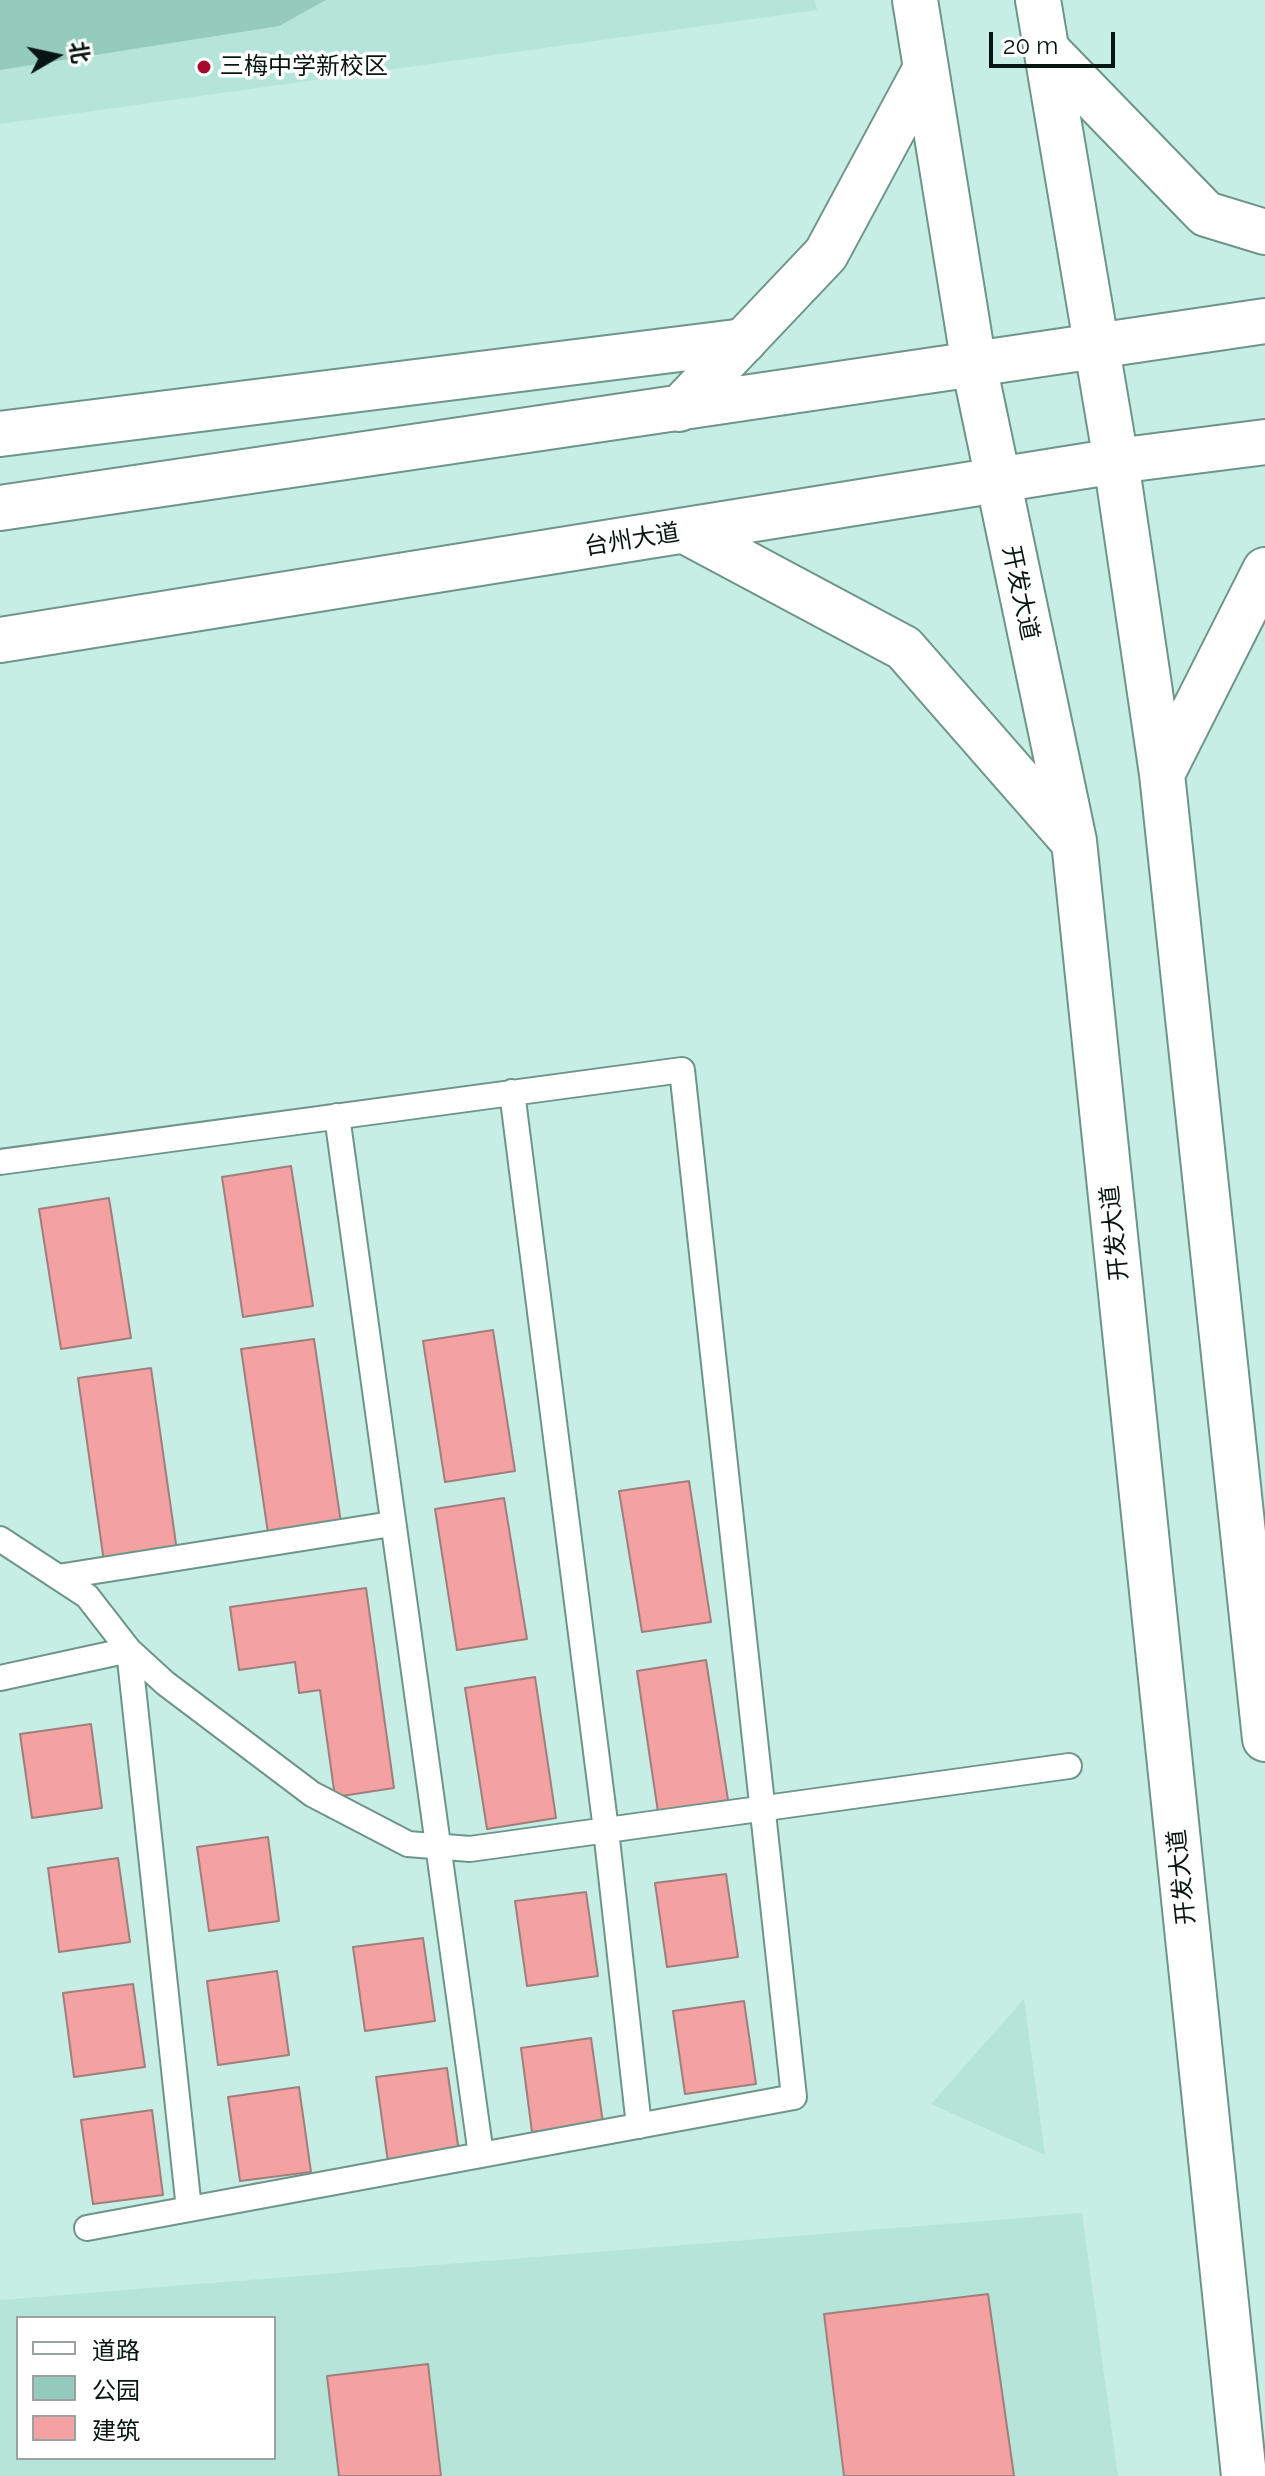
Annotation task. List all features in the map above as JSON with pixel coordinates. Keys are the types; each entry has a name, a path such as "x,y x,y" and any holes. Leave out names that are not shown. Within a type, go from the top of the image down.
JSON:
{"main road":[{"name":"开发大道","path":"915,0 996,482 1074,841 1244,2476"},
{"path":"1038,0 1093,344 1116,461 1162,774 1265,1739"},
{"path":"1046,49 1206,214 1265,232"},
{"path":"679,409 826,254 926,68"},
{"path":"0,508 974,365 1093,344 1265,321"},
{"path":"0,434 744,341"},
{"name":"台州大道","path":"0,640 1116,461 1265,442"},
{"path":"687,532 904,648 1074,841"},
{"path":"1162,774 1265,570"}],"lane":[{"path":"0,1162 682,1070 760,1809 794,2097 87,2228"},
{"path":"512,1092 606,1830 639,2126"},
{"path":"337,1116 441,1847 481,2155"},
{"path":"58,1577 385,1525"},
{"path":"0,1539 87,1596 129,1650 165,1683 312,1794 408,1844 470,1849 1069,1766"},
{"path":"0,1678 129,1650"},
{"path":"129,1650 189,2209"}],"shaded area":[{"name":"三梅中学新校区","path":"0,0 815,0 817,10 0,124"},
{"path":"1024,1999 1045,2155 931,2104"},
{"path":"1082,2213 1118,2476 0,2476 0,2300"}],"green space":[{"path":"0,0 326,0 279,26 0,70"}],"building":[{"path":"291,1166 313,1306 243,1317 222,1177"},
{"path":"109,1198 131,1338 61,1349 39,1209"},
{"path":"493,1330 515,1471 445,1482 423,1341"},
{"path":"314,1339 341,1523 268,1533 241,1349"},
{"path":"151,1368 177,1551 104,1562 78,1378"},
{"path":"689,1481 711,1622 642,1632 619,1491"},
{"path":"504,1498 527,1639 457,1650 435,1509"},
{"path":"366,1588 394,1788 335,1797 320,1690 299,1693 295,1662 239,1670 230,1607"},
{"path":"706,1660 728,1800 658,1812 637,1671"},
{"path":"535,1677 556,1818 487,1829 465,1688"},
{"path":"91,1724 102,1808 32,1818 20,1734"},
{"path":"268,1837 279,1921 209,1931 197,1847"},
{"path":"118,1858 130,1942 59,1952 48,1868"},
{"path":"726,1874 738,1957 667,1967 655,1883"},
{"path":"586,1892 598,1976 527,1986 515,1901"},
{"path":"423,1938 435,2021 365,2031 353,1947"},
{"path":"277,1971 289,2055 218,2065 207,1981"},
{"path":"133,1984 145,2067 74,2077 63,1993"},
{"path":"744,2001 756,2084 685,2094 673,2011"},
{"path":"591,2038 603,2123 532,2132 521,2048"},
{"path":"447,2068 459,2152 388,2162 376,2077"},
{"path":"299,2087 311,2172 240,2181 228,2097"},
{"path":"152,2110 163,2195 93,2204 81,2120"},
{"path":"988,2294 1014,2476 844,2476 824,2314"},
{"path":"428,2364 441,2476 339,2476 327,2376"}],"place":[{"name":"三梅中学新校区","path":"204,67"}]}
